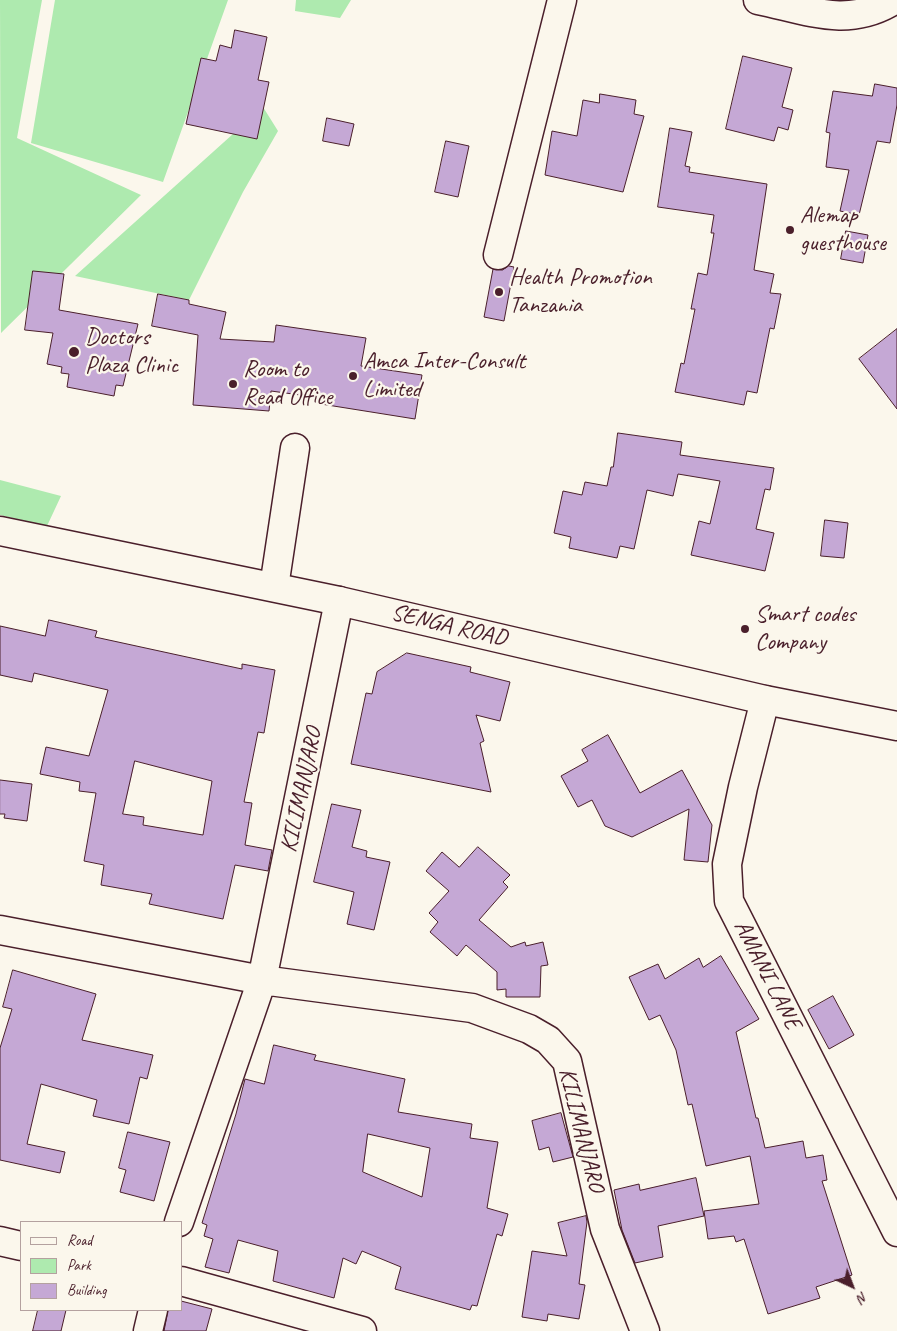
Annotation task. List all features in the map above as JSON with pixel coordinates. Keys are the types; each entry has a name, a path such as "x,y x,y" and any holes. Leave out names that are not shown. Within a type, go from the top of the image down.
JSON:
{"street":[{"path":"498,255 562,0"},
{"path":"758,0 842,16 856,16 878,10 894,0"},
{"path":"274,587 294,448"},
{"name":"SENGA ROAD","path":"0,531 339,600 765,700 897,726"},
{"name":"KILIMANJARO","path":"179,1221 262,980 339,600"},
{"name":"AMANI LANE","path":"765,700 743,787 727,864 729,901 897,1232"},
{"name":"KILIMANJARO","path":"0,930 262,980 472,1008 529,1029 548,1040 566,1061 605,1229 645,1331"},
{"path":"0,1241 20,1246"},
{"path":"182,1281 362,1331"},
{"path":"148,1331 153,1311"}],"green space":[{"path":"0,0 42,0 17,138 141,195 1,333"},
{"path":"55,0 228,0 163,182 31,143"},
{"path":"296,0 351,0 340,18 295,11"},
{"path":"263,107 278,131 243,192 189,300 75,276"},
{"path":"0,480 61,496 47,526 0,515"}],"building":[{"path":"235,30 267,37 258,80 269,82 257,139 186,124 201,58 216,61 220,45 231,48"},
{"path":"743,56 792,68 782,107 793,110 788,130 778,127 774,141 726,129"},
{"path":"875,84 897,88 897,105 890,143 877,141 859,215 840,211 849,170 826,167 830,133 826,132 833,91 872,96"},
{"path":"600,94 636,100 634,114 644,116 623,192 545,175 552,131 577,136 583,100 599,103"},
{"path":"327,118 354,124 349,146 323,141"},
{"path":"670,128 692,132 685,166 690,167 689,172 767,184 754,270 774,274 770,293 781,294 774,329 770,328 757,393 747,391 744,405 675,392 681,363 684,364 695,309 691,309 698,273 707,275 714,233 711,233 714,215 658,207"},
{"path":"446,141 469,146 458,197 435,192"},
{"path":"846,231 868,235 863,263 841,259"},
{"name":"Health Promotion Tanzania","path":"509,266 514,267 504,321 484,317 493,269 502,270"},
{"path":"33,271 64,274 59,310 138,324 123,386 116,385 114,396 67,387 69,374 61,373 62,367 47,364 53,333 25,330"},
{"path":"158,294 189,300 189,304 226,312 220,339 274,342 276,325 366,338 361,366 422,375 415,419 321,404 322,398 271,391 269,411 193,405 198,335 152,326"},
{"path":"897,329 897,409 859,359"},
{"path":"618,433 682,442 680,455 774,468 770,490 765,489 756,529 774,533 765,571 691,555 699,521 710,524 720,481 678,474 673,496 647,490 634,549 620,546 617,558 569,548 571,537 554,533 563,491 582,495 585,482 607,486 611,467 613,467"},
{"path":"825,520 848,523 844,558 821,556"},
{"path":"49,620 97,631 95,637 242,669 242,664 275,670 264,733 258,732 244,802 252,803 245,845 272,850 268,871 235,865 223,919 149,904 152,894 101,885 104,865 84,861 96,793 79,791 80,782 40,774 46,747 89,756 108,690 34,673 32,682 0,675 0,626 45,636","holes":["135,761 212,781 203,835 143,825 144,817 123,814"]},
{"path":"407,653 471,667 470,672 510,682 500,721 476,715 484,741 480,743 491,792 351,764 366,693 372,694 377,672"},
{"path":"608,735 640,793 682,770 712,825 708,862 684,860 689,809 632,837 605,826 592,800 578,807 561,776 588,761 582,750"},
{"path":"0,780 32,784 27,821 4,818 5,814 0,814"},
{"path":"332,804 361,810 352,847 367,851 366,857 390,862 374,930 347,924 354,892 314,882"},
{"path":"478,847 510,875 503,882 508,887 479,920 511,947 525,942 526,946 543,942 548,965 541,966 540,997 506,997 506,989 497,990 497,972 466,945 457,956 430,932 438,922 429,913 449,891 426,871 442,852 459,867"},
{"path":"721,956 759,1019 736,1032 765,1148 803,1141 806,1158 823,1155 827,1180 822,1181 852,1275 816,1287 820,1298 768,1314 744,1239 736,1242 734,1236 708,1239 704,1211 759,1204 750,1156 706,1166 692,1104 688,1105 676,1050 660,1015 649,1020 629,977 658,964 665,979 699,958 703,967"},
{"path":"13,970 96,994 82,1040 153,1055 147,1079 140,1077 129,1124 93,1116 97,1100 41,1084 27,1144 65,1152 60,1173 0,1160 0,1048 12,1009 3,1007"},
{"path":"833,996 854,1035 829,1049 808,1010"},
{"path":"274,1045 316,1055 314,1060 405,1079 398,1112 472,1124 470,1138 498,1142 487,1208 508,1214 502,1236 497,1234 477,1306 472,1305 470,1310 395,1289 401,1267 362,1251 356,1264 343,1258 334,1298 273,1281 278,1251 238,1240 229,1273 205,1267 213,1239 204,1236 207,1225 202,1223 245,1079 264,1084","holes":["368,1134 430,1148 422,1197 363,1172"]},
{"path":"561,1113 573,1157 553,1162 549,1147 539,1150 532,1121"},
{"path":"128,1132 170,1142 154,1201 120,1192 126,1170 119,1168"},
{"path":"696,1178 704,1216 658,1226 663,1257 635,1263 622,1230 614,1190 639,1184 640,1190"},
{"path":"586,1216 587,1222 579,1284 585,1285 579,1319 548,1314 547,1321 522,1317 532,1251 567,1256 558,1223"},
{"path":"182,1301 212,1309 206,1331 164,1331 168,1311 182,1311"},
{"path":"38,1311 66,1311 61,1331 33,1331"}],"place":[{"name":"Alemap guesthouse","path":"790,230"},
{"name":"Health Promotion Tanzania","path":"499,292"},
{"name":"Doctors Plaza Clinic","path":"74,352"},
{"name":"Amca Inter-Consult Limited","path":"353,376"},
{"name":"Room to Read Office","path":"233,384"},
{"name":"Smart codes Company","path":"745,629"}]}
